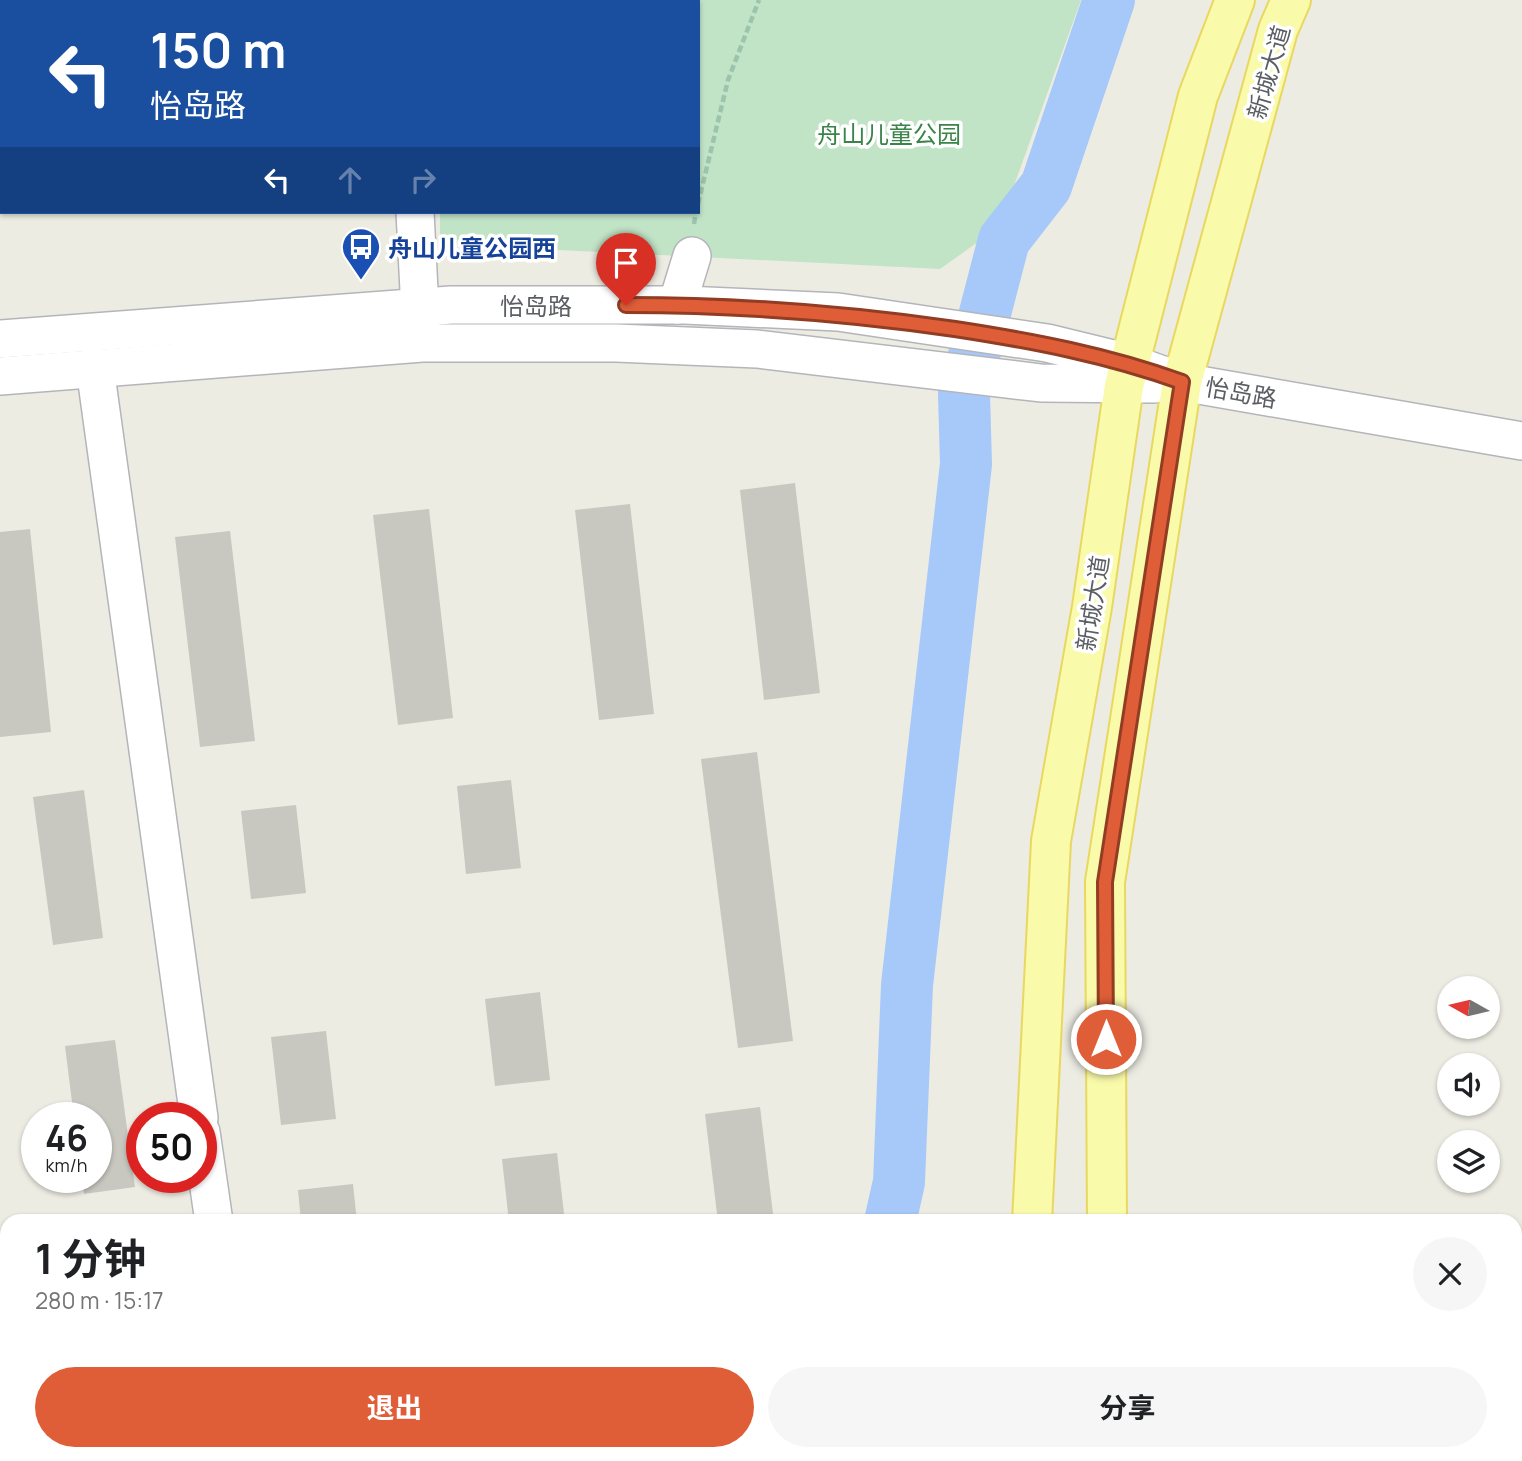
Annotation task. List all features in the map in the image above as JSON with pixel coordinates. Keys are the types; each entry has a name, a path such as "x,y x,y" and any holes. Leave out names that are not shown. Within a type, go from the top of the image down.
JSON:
{"main road":[{"name":"新城大道","path":"1032,1214 1051,841 1092,607 1127,374 1198,96 1235,0"},
{"name":"新城大道","path":"1107,1214 1105,882 1182,382 1278,30 1291,0"}],"street":[{"path":"415,214 421,325"},
{"path":"677,305 692,256"},
{"name":"怡岛路","path":"0,339 421,325 677,305 838,312 1047,343 1127,374 1522,441"},
{"path":"0,376 95,368 421,325 616,343 757,349 1041,383 1127,374"},
{"path":"95,368 197,1102"},
{"path":"210,1193 213,1214"}],"path":[{"path":"700,196 728,80 759,0"}],"green space":[{"name":"舟山儿童公园","path":"700,0 1081,0 999,227 940,269 440,244 440,214 700,214"}],"building":[{"path":"795,483 820,693 764,700 740,490"},
{"path":"630,504 654,714 599,720 575,510"},
{"path":"429,509 453,718 398,725 373,515"},
{"path":"30,529 51,732 0,737 0,532"},
{"path":"230,531 255,741 200,747 175,537"},
{"path":"757,752 793,1041 738,1048 701,759"},
{"path":"511,780 521,868 466,874 457,786"},
{"path":"84,790 103,938 53,945 33,797"},
{"path":"296,805 306,893 251,899 241,811"},
{"path":"540,992 550,1080 495,1086 485,999"},
{"path":"326,1031 336,1119 281,1125 271,1037"},
{"path":"115,1040 126,1121 126,1188 112,1190 112,1102 72,1102 65,1046"},
{"path":"760,1107 773,1214 717,1214 705,1114"},
{"path":"557,1153 564,1214 508,1214 502,1159"},
{"path":"353,1184 356,1214 300,1214 298,1190"}],"waterway":[{"path":"892,1214 899,1182 907,985 966,464 964,394 1004,240 1046,186 1109,0"}],"place":[{"name":"舟山儿童公园西","path":"361,281"}],"route":[{"path":"626,305 838,312 1047,343 1129,363 1182,382 1105,882 1106,1039"}]}
